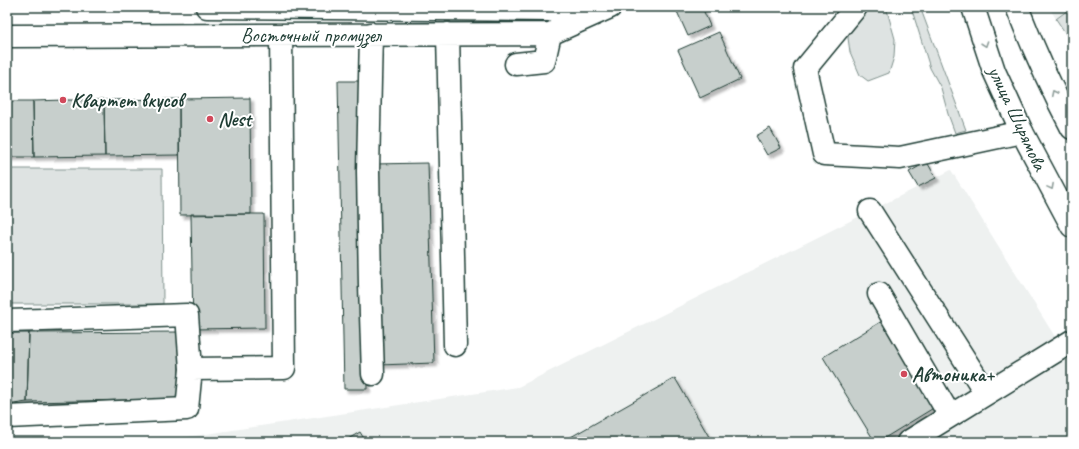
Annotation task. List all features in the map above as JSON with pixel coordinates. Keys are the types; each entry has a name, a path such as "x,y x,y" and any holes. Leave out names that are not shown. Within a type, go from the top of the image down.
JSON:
{"street":[{"path":"207,7 551,10 575,22"},
{"name":"Восточный промузел","path":"7,36 550,34 610,7"},
{"path":"856,7 805,69 824,154 900,158 1022,132"},
{"name":"улица Ширямова","path":"973,7 994,70 1022,132 1072,226"},
{"path":"1017,7 1037,58 1072,128"},
{"path":"371,34 368,171 373,374"},
{"path":"448,34 455,345"},
{"path":"516,64 544,61 550,34"},
{"path":"191,370 284,368 281,35"},
{"path":"870,211 986,393"},
{"path":"880,294 950,416"},
{"path":"7,321 187,315 191,370 187,409 7,417"},
{"path":"908,442 1072,341"}],"shaded area":[{"path":"862,7 886,7 895,39 894,57 889,73 868,81 860,75 850,52 848,38 850,22"},
{"path":"911,7 920,7 966,130 955,133 941,88 930,68"},
{"path":"1049,7 1072,7 1072,43 1056,19"},
{"path":"1072,7 1072,43 1056,19"},
{"path":"7,169 162,169 163,304 7,304"},
{"path":"951,170 1072,364 1072,442 154,442 518,387"}],"building":[{"path":"675,7 702,7 710,26 688,36"},
{"path":"719,32 740,79 700,98 678,50"},
{"path":"338,81 361,81 367,389 344,389"},
{"path":"250,98 251,214 180,215 179,99"},
{"path":"179,99 179,155 105,156 104,100"},
{"path":"104,100 105,156 34,157 33,101"},
{"path":"7,101 33,101 34,157 7,157"},
{"path":"770,128 781,148 767,155 756,136"},
{"path":"927,162 936,178 918,187 909,172"},
{"path":"428,163 434,363 379,365 373,164"},
{"path":"191,214 264,214 265,328 193,329"},
{"path":"887,318 940,404 878,442 875,442 823,357"},
{"path":"179,332 179,399 27,402 29,333"},
{"path":"7,333 29,333 27,402 7,405"},
{"path":"675,378 712,442 562,442"},
{"path":"360,432 366,442 343,442"}],"place":[{"name":"Квартет вкусов","path":"63,100"},
{"name":"Nest","path":"210,119"},
{"name":"Автоника+","path":"904,374"}]}
